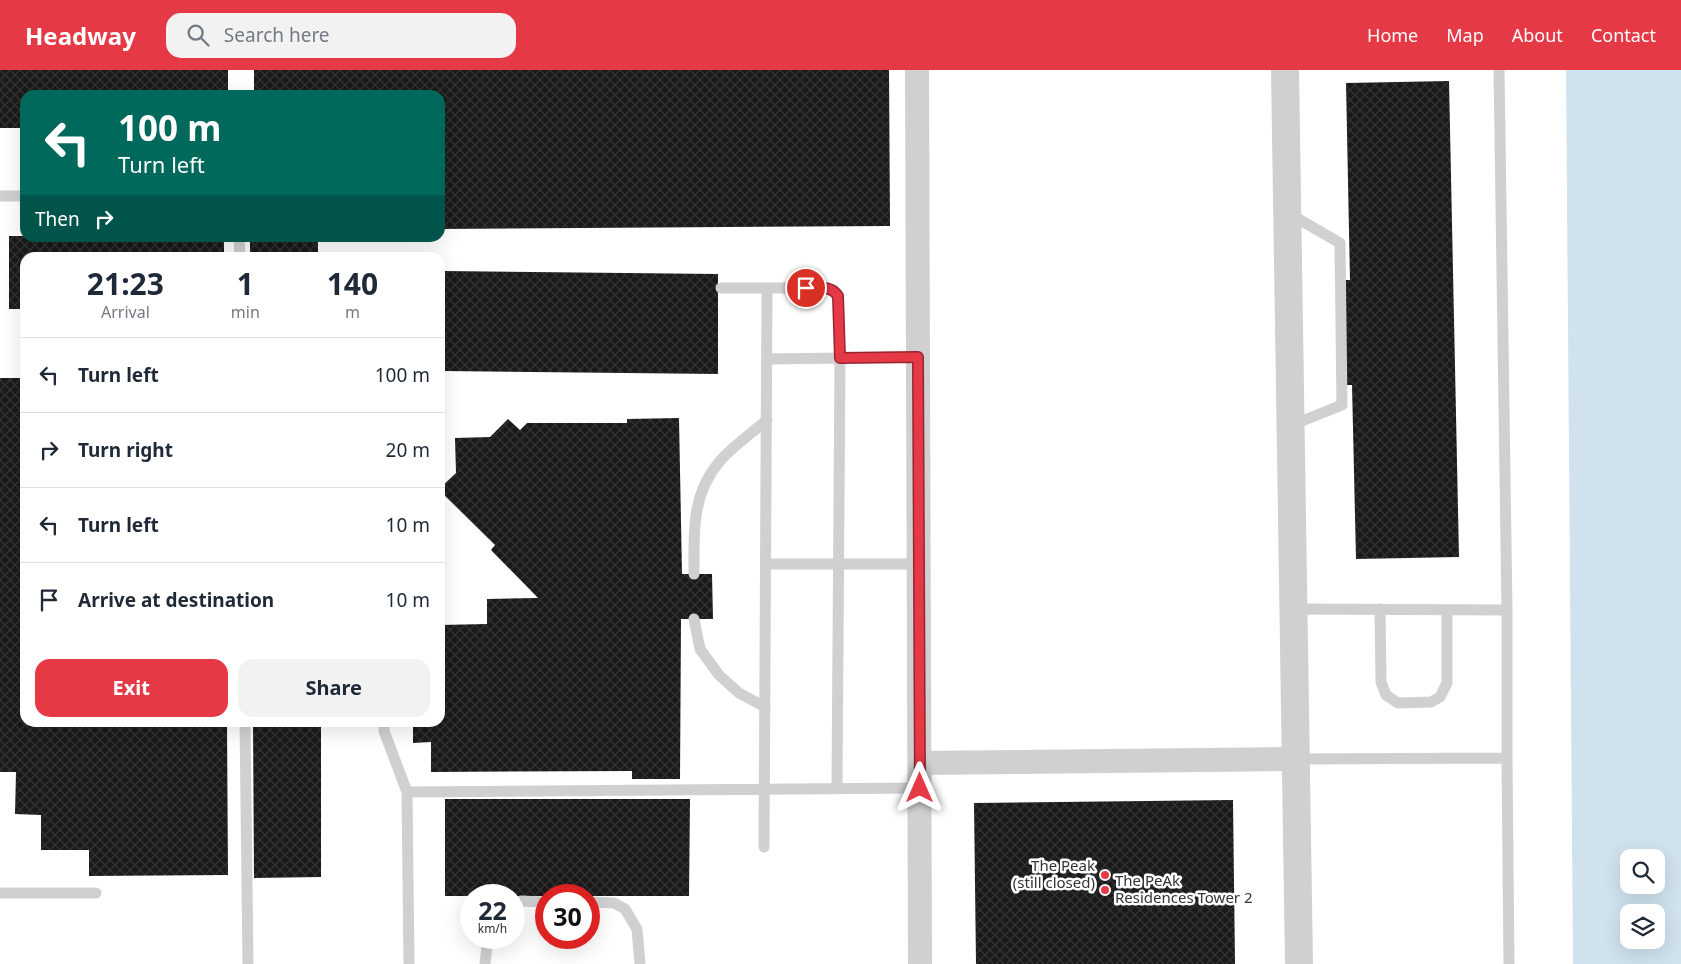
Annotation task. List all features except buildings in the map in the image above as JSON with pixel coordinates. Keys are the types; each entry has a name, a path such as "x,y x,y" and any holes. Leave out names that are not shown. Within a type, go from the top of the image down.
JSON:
{"street":[{"path":"916,70 920,964"},
{"path":"1285,70 1299,964"},
{"path":"920,763 1295,759"}],"lane":[{"path":"1499,70 1507,610 1509,964"},
{"path":"0,196 20,196"},
{"path":"1287,213 1340,243 1342,405 1290,426"},
{"path":"721,288 826,288 834,290 838,296 840,358 837,788"},
{"path":"764,847 767,289"},
{"path":"767,359 918,357"},
{"path":"694,574 696,507 706,480 721,460 766,420"},
{"path":"766,564 919,564"},
{"path":"1293,609 1507,610"},
{"path":"1380,610 1381,682 1386,695 1398,703 1431,702 1440,697 1447,682 1447,610"},
{"path":"694,619 700,650 719,675 739,694 765,707"},
{"path":"245,727 248,964"},
{"path":"384,727 406,792 409,964"},
{"path":"1295,759 1507,758"},
{"path":"406,792 920,788"},
{"path":"0,893 96,893"},
{"path":"600,902 614,903 625,909 638,929 640,964"},
{"path":"485,964 487,949"}],"water":[{"path":"1566,70 1681,70 1681,964 1573,964"}],"place":[{"name":"The Peak (still closed)","path":"1105,875"},
{"name":"The PeAk Residences Tower 2","path":"1105,890"}],"route":[{"path":"806,288 834,290 838,296 840,358 918,357 920,788"}]}
